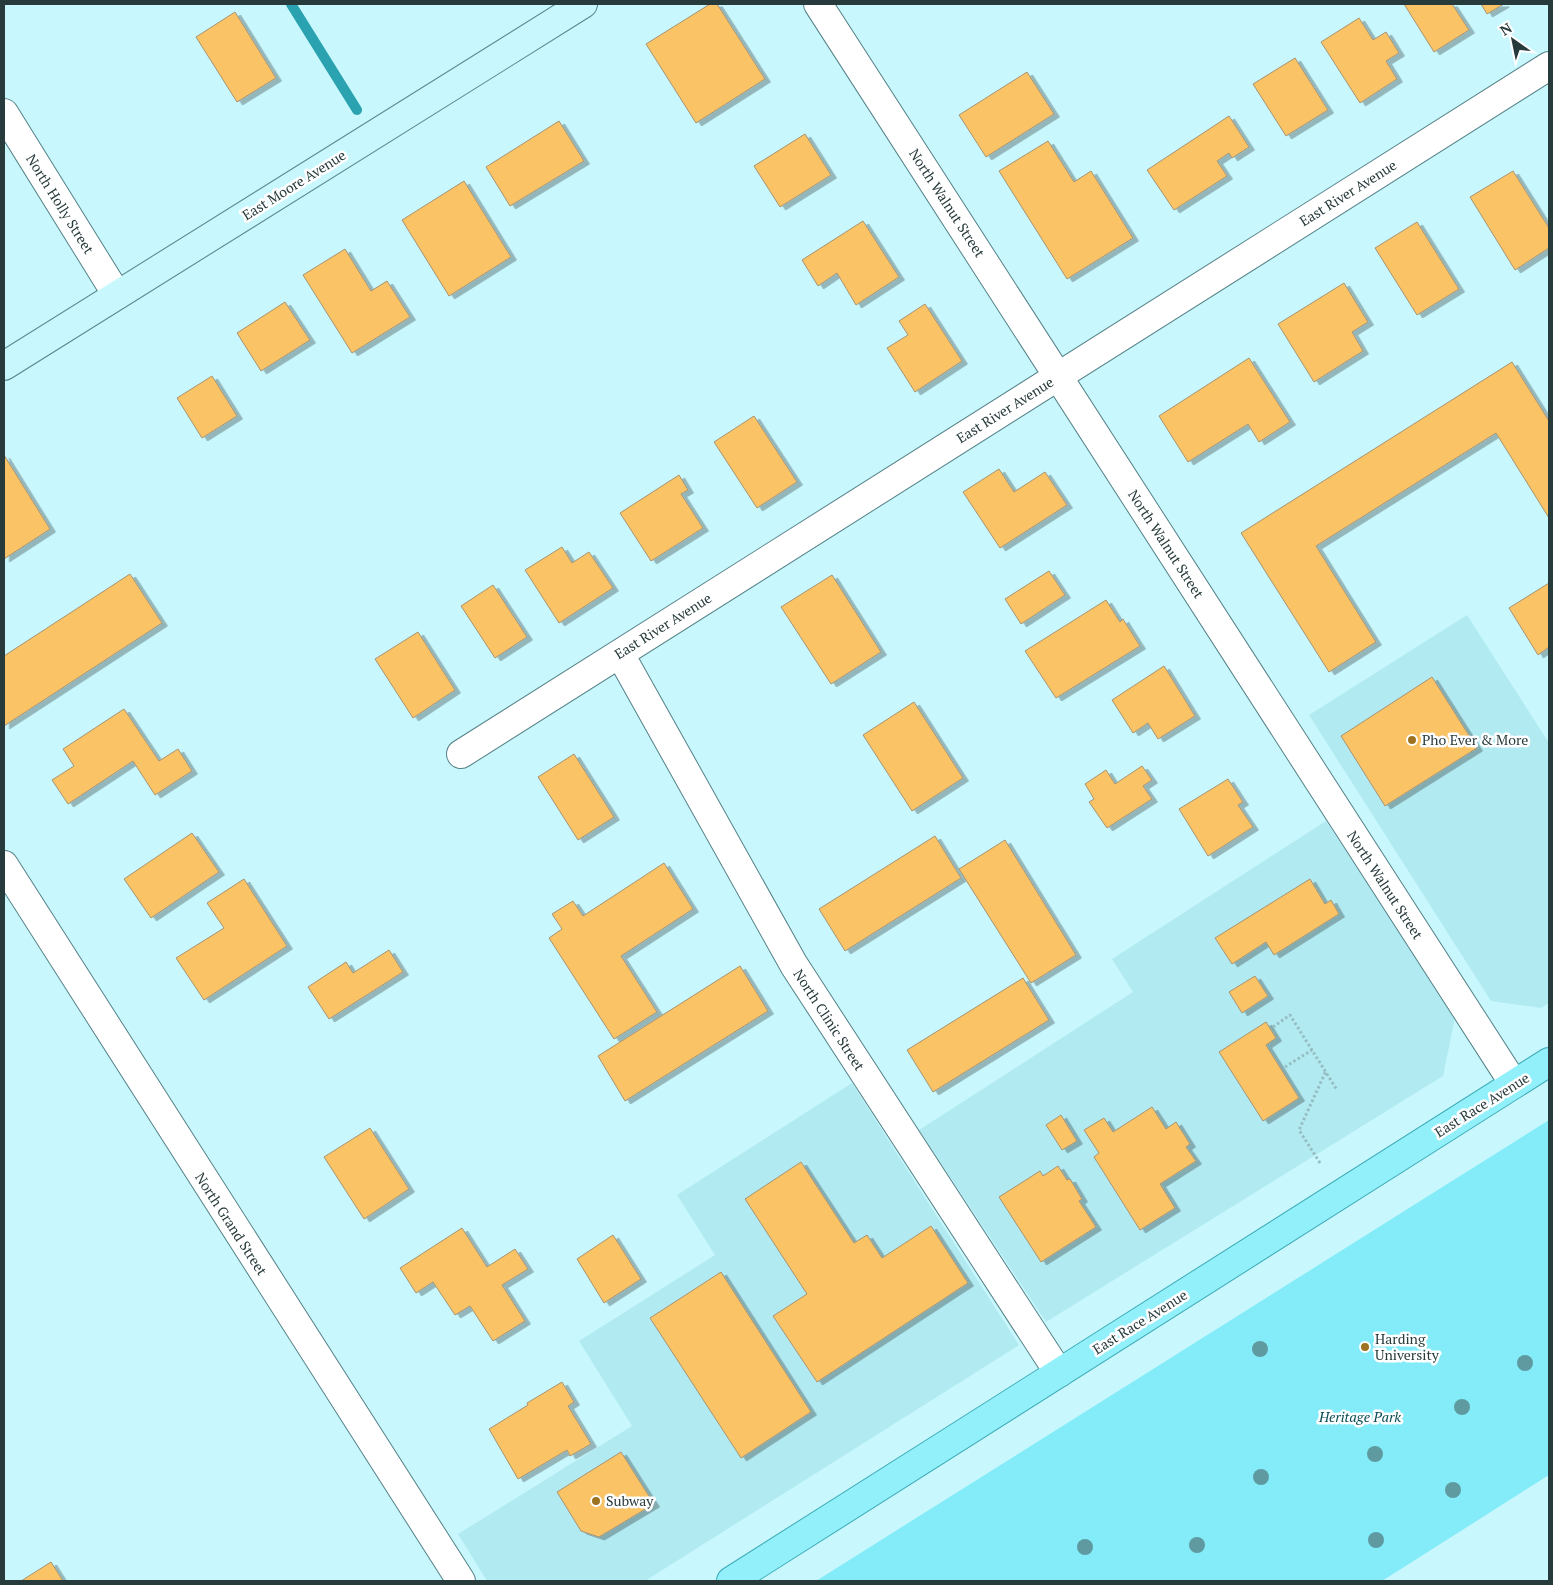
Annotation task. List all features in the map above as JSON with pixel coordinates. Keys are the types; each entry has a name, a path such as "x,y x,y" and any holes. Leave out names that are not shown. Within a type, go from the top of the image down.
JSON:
{"main road":[{"name":"East Race Avenue","path":"731,1581 1549,1062"}],"street":[{"name":"East Moore Avenue","path":"4,366 584,4"},
{"name":"North Walnut Street","path":"818,4 1514,1084"},
{"name":"East River Avenue","path":"461,754 1549,66"},
{"name":"North Holly Street","path":"4,113 117,295"},
{"name":"North Clinic Street","path":"620,654 794,965 1059,1374"},
{"name":"North Grand Street","path":"4,865 461,1581"}],"path":[{"path":"1272,1027 1290,1015 1337,1090"},
{"path":"1285,1067 1312,1050"},
{"path":"1320,1163 1299,1130 1326,1071"}],"shaded area":[{"path":"1467,615 1549,743 1549,1003 1541,1008 1491,1001 1309,715"},
{"path":"1326,821 1455,1018 1443,1076 1046,1322 919,1130 1133,992 1112,959"},
{"path":"852,1083 1019,1345 645,1581 487,1581 458,1534 632,1426 579,1341 715,1255 677,1195"}],"green space":[{"name":"Heritage Park","path":"1549,1120 1549,1475 1382,1581 816,1581"}],"building":[{"path":"710,4 717,4 765,79 696,123 646,44"},
{"path":"1404,4 1452,4 1469,30 1434,52"},
{"path":"1481,4 1504,4 1487,14"},
{"path":"235,12 276,78 237,102 196,37"},
{"path":"1359,18 1373,40 1386,32 1399,53 1386,61 1397,79 1360,103 1321,42"},
{"path":"1295,58 1328,110 1286,136 1253,84"},
{"path":"1027,72 1054,114 986,157 959,115"},
{"path":"1229,116 1249,147 1232,158 1229,153 1217,161 1227,176 1174,210 1147,170"},
{"path":"559,121 584,161 510,206 486,167"},
{"path":"805,134 831,175 780,207 754,166"},
{"path":"1048,141 1074,182 1091,171 1133,238 1067,279 999,171"},
{"path":"1513,171 1549,228 1549,248 1515,270 1470,197"},
{"path":"464,181 511,257 449,296 402,220"},
{"path":"863,221 899,277 856,305 837,273 818,286 802,260"},
{"path":"1417,222 1459,289 1417,315 1375,248"},
{"path":"345,249 371,291 387,281 410,317 352,353 303,275"},
{"path":"1344,283 1368,322 1352,332 1363,351 1314,382 1278,324"},
{"path":"285,302 310,340 261,371 237,333"},
{"path":"925,304 962,361 915,392 887,348 908,335 899,321"},
{"path":"1249,358 1290,422 1259,442 1248,424 1188,462 1159,416"},
{"path":"1512,362 1549,421 1549,518 1496,433 1316,546 1376,642 1329,672 1241,533"},
{"path":"212,376 237,416 202,438 177,398"},
{"path":"754,416 797,482 757,508 714,442"},
{"path":"4,455 50,529 4,559"},
{"path":"999,469 1014,492 1045,472 1067,505 1000,548 963,492"},
{"path":"679,475 688,490 681,494 703,528 651,561 620,513"},
{"path":"562,547 572,563 589,552 613,588 559,623 525,570"},
{"path":"1049,571 1065,595 1021,624 1005,599"},
{"path":"130,574 162,623 4,726 4,656"},
{"path":"832,575 881,652 831,684 781,607"},
{"path":"1549,583 1549,647 1538,655 1509,608"},
{"path":"493,585 527,637 495,658 461,606"},
{"path":"1106,600 1120,622 1123,619 1140,646 1056,698 1025,651"},
{"path":"418,632 455,690 413,718 375,659"},
{"path":"1164,666 1195,716 1158,739 1148,723 1133,733 1112,700"},
{"path":"1432,677 1477,748 1385,806 1341,736"},
{"path":"914,702 963,778 912,811 863,735"},
{"path":"124,709 159,761 178,749 192,771 155,795 133,761 68,804 52,780 74,766 63,749"},
{"path":"574,754 614,817 578,840 538,777"},
{"path":"1142,766 1152,780 1143,786 1152,799 1107,828 1089,802 1094,799 1085,784 1106,770 1115,784"},
{"path":"1228,779 1243,802 1238,805 1253,827 1208,856 1179,809"},
{"path":"192,833 219,872 151,918 124,879"},
{"path":"935,836 961,878 845,951 819,909"},
{"path":"1005,840 1076,955 1031,983 959,869"},
{"path":"664,863 693,909 621,956 657,1012 614,1039 549,938 562,929 552,914 573,901 583,916"},
{"path":"244,879 287,946 204,1000 176,958 224,928 207,903"},
{"path":"1310,879 1325,904 1331,900 1339,914 1274,955 1266,942 1232,964 1215,938"},
{"path":"389,950 403,972 329,1019 308,987 346,962 353,973"},
{"path":"740,966 768,1011 625,1101 598,1056"},
{"path":"1255,976 1268,996 1242,1013 1229,992"},
{"path":"1023,978 1049,1020 933,1092 907,1050"},
{"path":"1266,1022 1276,1038 1266,1045 1299,1098 1263,1121 1219,1052"},
{"path":"1152,1107 1166,1129 1176,1122 1190,1144 1186,1147 1196,1161 1160,1184 1175,1208 1140,1230 1094,1157 1099,1153 1084,1130 1104,1118 1113,1132"},
{"path":"1061,1115 1077,1141 1062,1150 1046,1125"},
{"path":"370,1128 409,1189 364,1219 324,1157"},
{"path":"801,1162 854,1243 867,1235 882,1258 931,1226 968,1283 817,1382 773,1316 807,1294 745,1199"},
{"path":"1058,1166 1067,1180 1070,1179 1082,1199 1079,1201 1096,1227 1041,1262 999,1197 1040,1171 1043,1176"},
{"path":"462,1228 487,1267 515,1249 528,1269 502,1285 525,1321 493,1341 470,1306 455,1315 433,1282 416,1293 400,1268"},
{"path":"613,1235 641,1279 604,1303 577,1259"},
{"path":"721,1272 811,1412 741,1458 650,1318"},
{"path":"562,1382 574,1402 568,1406 591,1444 570,1456 567,1450 518,1479 489,1429"},
{"path":"621,1452 654,1504 599,1537 581,1531 557,1492"},
{"path":"51,1562 63,1581 21,1581"}],"waterway":[{"path":"291,4 357,110"}],"place":[{"name":"Pho Ever & More","path":"1412,740"},
{"name":"Harding University","path":"1365,1347"},
{"name":"Subway","path":"596,1501"}]}
